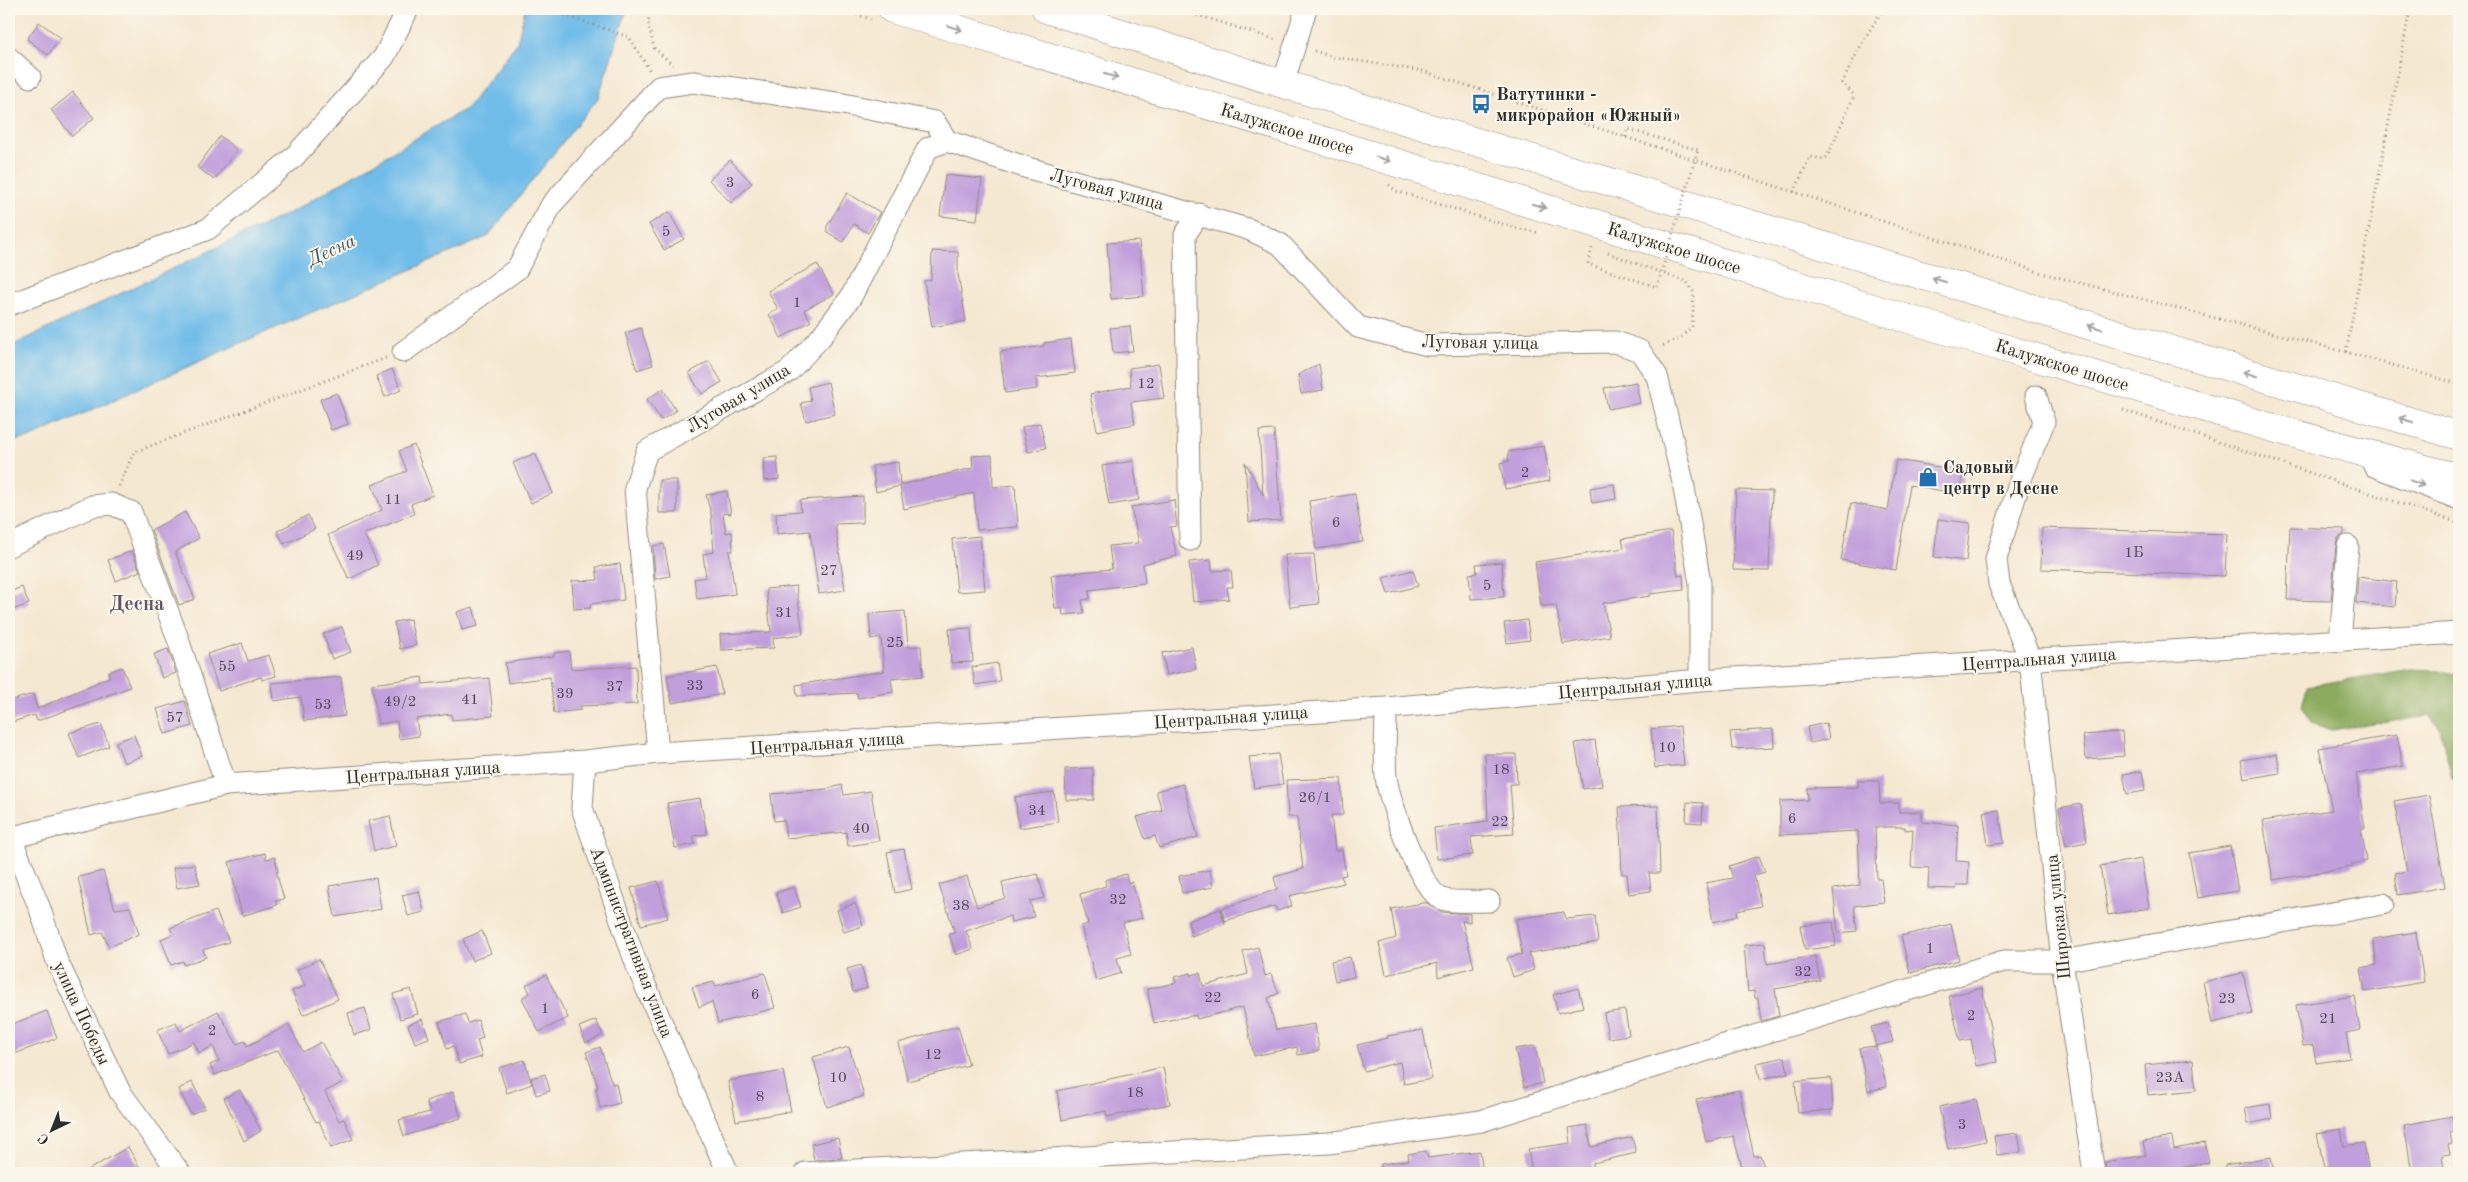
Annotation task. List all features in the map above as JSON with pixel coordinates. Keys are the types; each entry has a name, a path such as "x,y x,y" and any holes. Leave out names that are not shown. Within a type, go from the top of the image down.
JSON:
{"highway":[{"name":"Калужское шоссе","path":"892,9 2273,428 2459,478"},
{"path":"1046,9 1283,84 2457,435"}],"street":[{"path":"9,305 208,229 300,150 384,57 408,9"},
{"path":"1283,84 1306,9"},
{"path":"9,58 30,78"},
{"path":"403,352 516,269 552,204 659,86 692,82 843,104 935,122 947,141"},
{"name":"Луговая улица","path":"658,753 635,488 647,450 789,371 820,338 852,298 928,148 947,141 1028,168 1199,214 1248,230 1280,244 1332,302 1358,327 1428,345 1615,342 1640,351 1657,376 1683,482 1700,583 1700,680"},
{"path":"1190,540 1185,244 1186,235 1199,214"},
{"name":"Широкая улица","path":"2036,396 2044,422 2020,481 1996,559 1999,584 2030,659 2062,961 2094,1173"},
{"path":"2273,428 2459,499"},
{"path":"9,546 92,506 111,504 131,512 178,639 226,785"},
{"path":"2340,641 2348,546"},
{"name":"Центральная улица","path":"10,838 226,785 585,761 658,753 1386,708 1700,680 2459,633"},
{"path":"2145,652 2240,640"},
{"path":"1386,708 1386,778 1400,829 1432,893 1442,900 1489,901"},
{"name":"Административная улица","path":"585,761 582,808 638,969 728,1173"},
{"name":"улица Победы","path":"10,838 40,909 57,961 120,1092 180,1173"},
{"path":"805,1173 1329,1143 1481,1121 1701,1052 2004,961 2062,961 2384,904"}],"path":[{"path":"546,9 629,37 659,86"},
{"path":"651,9 648,21 654,48 692,82"},
{"path":"1178,9 1333,57 1423,72 2042,273 2346,352 2459,384"},
{"path":"1794,192 1810,157 1824,159 1827,157 1853,98 1853,94 1842,83 1862,43 1884,9"},
{"path":"2346,352 2410,9"},
{"path":"1592,248 1588,264 1657,287 1698,150 1628,129 1625,137"},
{"path":"111,504 134,452 403,352"},
{"path":"2116,408 2459,523"}],"green space":[{"path":"2411,669 2436,670 2459,675 2459,779 2452,779 2440,729 2429,716 2331,730 2312,723 2302,705 2307,686"}],"water":[{"path":"525,9 627,9 598,98 487,237 245,341 29,438 9,442 9,347 295,210 467,108 517,43"}],"building":[{"path":"39,22 61,38 48,55 27,39"},
{"path":"73,92 94,118 72,136 51,110"},
{"path":"220,136 237,150 214,180 197,167"},
{"path":"730,160 752,183 731,203 709,180"},
{"path":"945,175 982,179 977,220 940,216"},
{"path":"847,193 880,212 868,233 854,224 843,242 827,232 827,226"},
{"path":"669,212 684,239 664,250 649,224"},
{"path":"1139,241 1144,296 1111,299 1107,243"},
{"path":"932,251 958,252 958,274 966,321 932,327 924,281 931,280"},
{"path":"817,264 834,294 804,310 811,321 781,338 769,314 778,309 768,291"},
{"path":"1130,326 1133,351 1113,353 1110,328"},
{"path":"641,328 653,365 637,370 625,333"},
{"path":"1071,339 1075,373 1036,378 1037,389 1005,393 1000,352 1044,346 1044,343"},
{"path":"709,361 722,382 702,394 689,373"},
{"path":"1159,364 1164,398 1131,402 1135,424 1097,431 1090,394 1131,386 1129,368"},
{"path":"1319,364 1323,390 1301,394 1298,375"},
{"path":"392,369 401,390 385,397 376,376"},
{"path":"828,382 835,414 806,421 801,403 811,401 808,387"},
{"path":"1636,382 1640,403 1608,409 1604,388"},
{"path":"663,389 676,411 661,420 647,399"},
{"path":"337,393 348,424 331,430 320,399"},
{"path":"1040,423 1046,448 1028,452 1022,427"},
{"path":"1274,430 1281,520 1249,522 1245,462 1263,495 1259,431"},
{"path":"414,445 433,495 411,504 414,514 364,534 378,565 349,579 328,535 382,510 372,485 407,471 399,451"},
{"path":"1544,446 1550,481 1505,489 1500,463 1509,461 1508,452"},
{"path":"535,453 553,493 531,503 513,463"},
{"path":"992,455 993,487 1015,485 1018,527 977,530 974,493 904,509 900,486 876,492 872,466 898,462 900,485 973,468 972,456"},
{"path":"777,457 779,479 764,481 763,458"},
{"path":"1896,460 1964,471 1960,494 1910,485 1896,570 1841,560 1851,503 1888,510"},
{"path":"1133,461 1139,500 1109,505 1102,466"},
{"path":"659,480 677,480 677,513 659,513"},
{"path":"1614,484 1616,499 1592,503 1590,488"},
{"path":"1736,490 1772,491 1769,571 1733,570"},
{"path":"727,491 731,514 723,513 726,533 732,532 733,551 729,551 735,594 697,599 694,579 706,577 703,554 714,552 711,513 706,495"},
{"path":"1355,494 1363,542 1316,549 1309,501"},
{"path":"863,496 863,523 835,524 845,590 819,594 810,531 777,534 776,513 801,511 800,500"},
{"path":"1174,500 1177,526 1170,527 1177,556 1143,564 1145,583 1089,590 1090,599 1082,600 1084,613 1063,615 1062,608 1055,608 1051,575 1112,569 1109,546 1139,543 1131,507"},
{"path":"185,512 199,538 175,552 195,599 179,605 151,530"},
{"path":"308,515 315,529 284,544 277,531"},
{"path":"1938,519 1970,523 1966,561 1934,557"},
{"path":"2290,527 2344,529 2344,534 2338,538 2336,545 2331,601 2287,600"},
{"path":"2042,528 2227,534 2225,576 2041,569"},
{"path":"1671,531 1678,576 1683,575 1684,590 1603,603 1610,636 1563,644 1556,605 1541,606 1535,562 1624,548 1622,539"},
{"path":"980,536 985,590 957,592 952,539"},
{"path":"664,544 670,576 655,579 653,546"},
{"path":"132,551 140,571 116,581 108,560"},
{"path":"1314,554 1319,604 1290,607 1285,555"},
{"path":"1211,560 1212,571 1231,570 1233,587 1227,587 1229,599 1193,602 1189,562"},
{"path":"1502,562 1504,597 1471,599 1469,574 1477,573 1476,564"},
{"path":"620,564 624,600 590,604 591,608 574,609 572,581 598,580 596,567"},
{"path":"1413,570 1418,586 1388,594 1383,578"},
{"path":"2358,577 2397,582 2395,607 2356,603"},
{"path":"796,586 803,634 773,638 774,648 721,650 720,634 771,632 766,589"},
{"path":"22,587 29,604 9,611 9,592"},
{"path":"473,607 478,626 462,630 457,612"},
{"path":"905,611 908,647 921,646 923,676 891,679 893,692 858,698 857,693 797,696 796,685 884,671 881,638 871,639 869,614"},
{"path":"410,619 416,645 400,649 394,622"},
{"path":"1527,620 1530,640 1507,643 1504,623"},
{"path":"342,627 351,652 332,659 323,634"},
{"path":"971,628 973,662 951,663 949,629"},
{"path":"242,643 248,661 269,655 276,676 262,680 261,677 219,691 207,654"},
{"path":"1192,647 1196,669 1167,675 1162,653"},
{"path":"168,649 176,673 162,678 154,654"},
{"path":"569,651 571,669 636,666 637,704 580,706 581,710 554,713 550,677 508,683 505,663 554,656 554,653"},
{"path":"997,663 1000,681 975,685 972,667"},
{"path":"122,667 130,687 37,721 35,715 9,723 9,701 33,694 37,709 109,677 108,672"},
{"path":"717,667 722,694 672,703 667,676"},
{"path":"341,677 345,716 304,721 301,697 274,701 272,683"},
{"path":"422,677 423,684 489,678 493,716 452,720 451,714 416,719 419,736 399,739 397,721 378,724 372,684"},
{"path":"185,701 192,726 165,734 157,709"},
{"path":"1826,723 1829,739 1810,743 1807,727"},
{"path":"101,724 109,746 79,758 69,733"},
{"path":"1680,726 1684,765 1655,768 1651,729"},
{"path":"1773,729 1774,747 1732,749 1730,732"},
{"path":"2122,732 2124,756 2086,759 2083,735"},
{"path":"134,735 142,756 124,763 116,742"},
{"path":"2397,735 2403,766 2356,774 2365,828 2361,829 2367,861 2352,864 2352,867 2273,880 2263,821 2332,810 2319,748"},
{"path":"1595,740 1602,786 1583,789 1575,743"},
{"path":"1278,754 1283,784 1254,788 1249,757"},
{"path":"1485,754 1516,754 1517,784 1510,784 1514,834 1471,837 1473,855 1437,859 1434,828 1488,821"},
{"path":"2277,754 2280,773 2244,779 2241,760"},
{"path":"1093,768 1094,800 1066,800 1065,769"},
{"path":"2142,771 2145,791 2127,794 2123,774"},
{"path":"1341,778 1343,815 1331,815 1335,851 1342,850 1346,875 1341,876 1344,883 1289,896 1292,906 1277,911 1275,906 1225,921 1221,909 1277,889 1274,877 1303,869 1297,817 1288,817 1286,780"},
{"path":"1858,781 1879,781 1880,803 1899,803 1899,812 1922,812 1922,822 1958,825 1956,861 1969,862 1968,885 1957,885 1956,889 1928,888 1929,868 1911,867 1913,829 1905,830 1905,827 1875,827 1877,879 1881,879 1884,902 1854,906 1857,931 1838,933 1833,889 1860,885 1858,831 1780,835 1780,801 1808,800 1807,788 1858,787"},
{"path":"1183,784 1198,837 1159,848 1155,836 1145,839 1137,817 1162,810 1156,791"},
{"path":"842,785 844,795 871,791 879,841 848,846 846,832 786,838 784,820 774,821 771,794 827,789"},
{"path":"1054,792 1058,822 1019,828 1015,797"},
{"path":"2429,795 2445,887 2398,895 2395,873 2407,871 2394,801"},
{"path":"700,798 707,834 693,836 695,844 675,848 667,803"},
{"path":"1687,802 1703,803 1702,823 1686,822"},
{"path":"2081,804 2087,842 2066,846 2059,808"},
{"path":"1658,806 1660,873 1649,873 1651,891 1629,894 1627,874 1622,874 1619,807"},
{"path":"1999,810 2004,843 1988,845 1983,812"},
{"path":"390,816 396,846 374,851 368,821"},
{"path":"2230,846 2238,891 2197,898 2189,853"},
{"path":"904,849 912,889 895,893 887,852"},
{"path":"265,853 266,859 275,857 278,872 276,872 284,899 275,901 277,905 242,916 229,862"},
{"path":"1759,856 1765,872 1754,875 1761,906 1737,911 1738,916 1713,922 1706,883 1733,878 1729,866"},
{"path":"2141,859 2149,908 2108,915 2100,866"},
{"path":"194,864 200,884 177,888 173,868"},
{"path":"1210,870 1213,887 1182,893 1179,876"},
{"path":"103,871 115,909 130,907 139,934 109,947 102,932 91,935 78,877"},
{"path":"1038,874 1044,898 1030,901 1034,917 1011,922 1010,916 966,931 973,949 956,955 949,934 955,933 939,885 967,876 977,907 1005,898 1002,882"},
{"path":"1126,874 1128,883 1132,882 1142,918 1123,923 1131,954 1117,958 1121,973 1096,981 1081,926 1088,924 1080,894 1106,886 1105,880"},
{"path":"376,878 381,909 335,917 329,886"},
{"path":"658,881 668,918 641,925 631,888"},
{"path":"794,887 801,907 783,913 776,893"},
{"path":"419,891 424,912 408,916 402,895"},
{"path":"855,903 863,926 844,932 837,910"},
{"path":"1427,903 1442,912 1470,914 1470,922 1462,921 1474,967 1438,977 1437,963 1386,975 1379,943 1396,938 1391,909"},
{"path":"1220,909 1225,924 1191,936 1188,921"},
{"path":"216,911 229,942 203,950 206,957 184,965 183,961 171,965 161,939 173,934 170,928"},
{"path":"1564,912 1566,919 1595,916 1598,942 1529,953 1534,970 1513,977 1507,958 1522,954 1516,919"},
{"path":"1833,922 1836,946 1805,950 1800,926"},
{"path":"1951,924 1959,960 1910,973 1901,936"},
{"path":"482,931 491,953 472,961 463,939"},
{"path":"2416,932 2424,982 2365,992 2361,968 2377,965 2373,939"},
{"path":"1765,943 1767,964 1815,956 1820,981 1775,989 1779,1016 1761,1021 1758,998 1755,998 1754,991 1748,992 1744,945"},
{"path":"1258,947 1265,976 1271,974 1279,993 1268,998 1276,1030 1315,1024 1319,1051 1298,1055 1297,1047 1254,1056 1243,1007 1197,1019 1196,1015 1154,1023 1147,989 1176,983 1174,977 1191,973 1191,975 1200,973 1203,986 1248,974 1243,951"},
{"path":"1350,957 1354,977 1335,981 1331,961"},
{"path":"319,959 338,999 303,1015 292,991 305,986 297,970"},
{"path":"861,965 867,988 853,992 847,969"},
{"path":"765,973 775,1008 718,1023 712,1002 699,1007 692,987 714,982 715,986"},
{"path":"2243,973 2252,1014 2212,1023 2203,982"},
{"path":"546,975 568,1018 539,1032 522,998 530,993 526,985"},
{"path":"1578,988 1583,1007 1558,1013 1553,995"},
{"path":"1982,988 1997,1062 1976,1066 1971,1039 1960,1041 1949,996"},
{"path":"411,989 418,1014 400,1019 393,994"},
{"path":"2354,996 2360,1030 2346,1033 2350,1058 2316,1063 2313,1045 2303,1046 2296,1005"},
{"path":"365,1008 371,1030 354,1035 348,1013"},
{"path":"1625,1010 1629,1035 1608,1038 1604,1013"},
{"path":"47,1011 57,1038 9,1056 9,1025"},
{"path":"218,1011 237,1044 245,1041 247,1046 289,1025 303,1052 321,1042 343,1082 325,1092 339,1121 344,1119 353,1139 331,1148 319,1121 316,1122 278,1050 215,1075 210,1065 219,1061 213,1046 199,1053 194,1042 168,1054 157,1030 176,1022 180,1031"},
{"path":"465,1014 468,1023 478,1020 483,1038 477,1040 482,1057 459,1064 454,1046 447,1049 439,1022"},
{"path":"422,1019 429,1038 415,1043 408,1025"},
{"path":"596,1020 603,1035 586,1043 579,1027"},
{"path":"1888,1023 1893,1042 1876,1046 1871,1027"},
{"path":"958,1026 969,1065 908,1081 898,1043"},
{"path":"1423,1030 1432,1079 1404,1084 1400,1062 1364,1071 1357,1045 1388,1038 1387,1036"},
{"path":"1535,1046 1543,1083 1524,1087 1515,1049"},
{"path":"1876,1046 1887,1087 1868,1091 1859,1048"},
{"path":"600,1047 612,1084 616,1083 620,1103 600,1108 596,1087 598,1087 586,1052"},
{"path":"849,1047 864,1096 827,1107 813,1057"},
{"path":"1785,1057 1788,1073 1760,1079 1757,1063"},
{"path":"524,1060 532,1084 507,1093 499,1068"},
{"path":"2193,1060 2196,1090 2148,1095 2145,1065"},
{"path":"1163,1067 1170,1104 1107,1117 1106,1111 1062,1120 1057,1091"},
{"path":"783,1071 791,1111 736,1121 728,1081"},
{"path":"545,1074 550,1091 536,1095 531,1078"},
{"path":"1831,1078 1833,1110 1798,1113 1795,1081"},
{"path":"192,1082 205,1108 191,1114 179,1089"},
{"path":"240,1090 261,1131 244,1141 224,1098"},
{"path":"1739,1090 1754,1156 1760,1155 1766,1173 1744,1173 1733,1136 1706,1142 1696,1099"},
{"path":"453,1092 461,1118 404,1136 399,1120 430,1112 426,1101"},
{"path":"1976,1099 1986,1141 1948,1149 1939,1107"},
{"path":"2270,1104 2272,1119 2248,1124 2245,1108"},
{"path":"2452,1116 2455,1132 2450,1132 2452,1144 2448,1145 2450,1154 2442,1155 2444,1168 2412,1173 2404,1125"},
{"path":"1587,1125 1591,1147 1632,1137 1636,1153 1593,1163 1594,1173 1532,1173 1528,1149 1571,1143 1569,1128"},
{"path":"2341,1129 2344,1146 2364,1143 2369,1173 2325,1173 2317,1133"},
{"path":"2018,1133 2021,1152 1997,1155 1994,1136"},
{"path":"2172,1137 2174,1149 2205,1143 2209,1163 2161,1171 2162,1173 2106,1173 2105,1162 2146,1155 2143,1142"},
{"path":"838,1138 842,1158 814,1160 811,1144"},
{"path":"128,1147 143,1173 83,1173"},
{"path":"1426,1151 1428,1158 1480,1151 1483,1173 1381,1173 1381,1164 1409,1160 1408,1154"},
{"path":"2271,1157 2274,1173 2226,1173 2225,1165"}],"place":[{"name":"Ватутинки - микрорайон «Южный»","path":"1481,104"},
{"name":"Садовый центр в Десне","path":"1928,477"}],"district":[{"name":"Десна","path":"137,603"}]}
